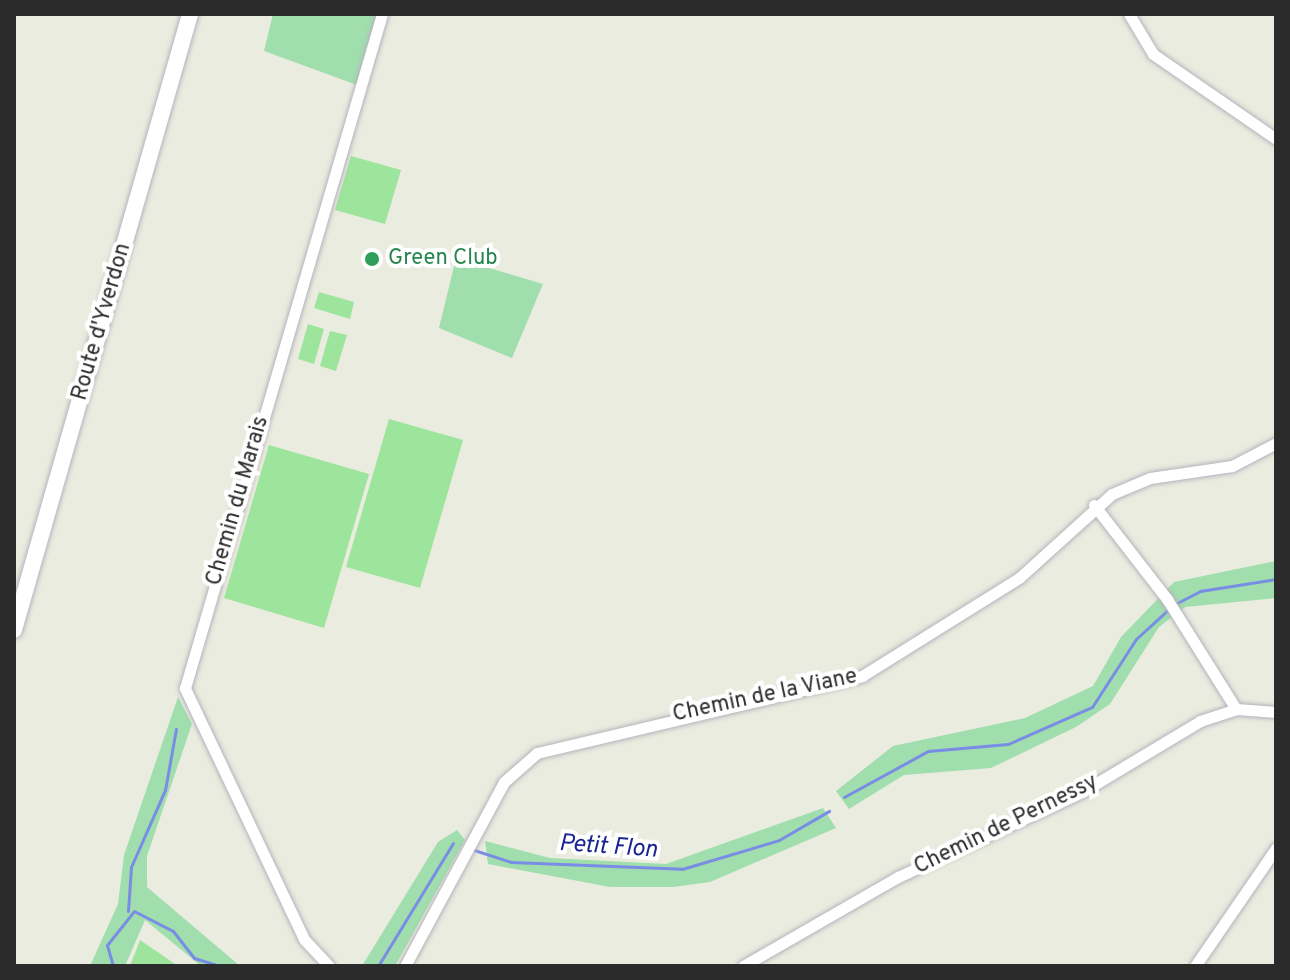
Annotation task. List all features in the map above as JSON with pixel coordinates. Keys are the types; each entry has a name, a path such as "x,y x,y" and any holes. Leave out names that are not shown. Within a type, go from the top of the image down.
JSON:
{"main road":[{"name":"Route d'Yverdon","path":"14,630 190,14"}],"street":[{"name":"Chemin du Marais","path":"329,966 304,939 185,688 382,14"},
{"path":"1129,14 1153,54 1276,139"},
{"name":"Chemin de la Viane","path":"405,966 484,815 525,760 552,745 862,676 1019,578 1094,505 1150,478 1232,466 1276,443"},
{"path":"1094,505 1167,599 1236,709 1276,712"},
{"name":"Chemin de Pernessy","path":"743,966 898,877 1236,709"},
{"path":"1195,966 1276,848"}],"green space":[{"path":"273,14 378,14 357,85 264,51"},
{"path":"351,156 401,170 385,224 335,210"},
{"path":"456,258 543,284 512,358 439,328"},
{"path":"319,292 354,302 350,319 314,308"},
{"path":"308,324 324,329 314,364 298,359"},
{"path":"330,331 347,335 336,371 320,366"},
{"path":"389,419 463,440 420,588 346,567"},
{"path":"269,445 369,474 324,628 224,598"},
{"path":"1276,561 1276,598 1185,607 1159,627 1110,704 1076,727 991,768 904,775 849,809 836,791 893,746 1025,718 1093,686 1121,637 1174,582"},
{"path":"178,697 192,724 147,856 147,887 240,966 201,966 145,920 125,966 90,966 118,904 124,855"},
{"path":"823,808 836,828 710,882 673,887 610,887 488,864 485,841 550,858 666,864"},
{"path":"457,830 465,840 395,966 362,966 438,842"},
{"path":"140,940 178,966 130,966"}],"waterway":[{"name":"Petit Flon","path":"1175,604 1200,591 1276,579"},
{"name":"Petit Flon","path":"844,797 928,751 1008,744 1092,707 1136,639 1169,609"},
{"path":"128,911 131,867 165,790 176,729"},
{"name":"Petit Flon","path":"471,849 511,862 682,869 779,840 829,811"},
{"name":"Petit Flon","path":"378,966 453,843"},
{"name":"Petit Flon","path":"113,966 107,945 134,911 173,931 194,958 221,966"}],"place":[{"name":"Green Club","path":"372,259"}]}
